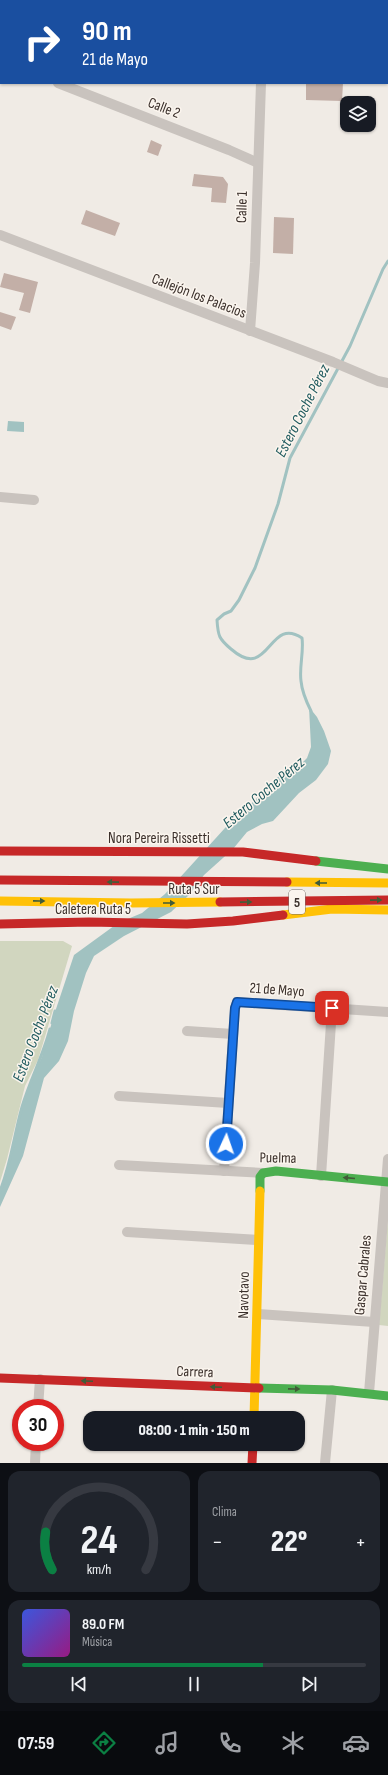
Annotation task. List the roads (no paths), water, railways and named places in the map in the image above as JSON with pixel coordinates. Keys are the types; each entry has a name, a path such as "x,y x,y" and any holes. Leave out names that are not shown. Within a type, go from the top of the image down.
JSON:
{"main road":[{"name":"Nora Pereira Rissetti","path":"0,851 243,852 388,869"},
{"name":"Ruta 5 Sur","path":"0,880 388,883"},
{"name":"Ruta 5 Sur","path":"0,901 207,903 388,900"},
{"name":"Caletera Ruta 5","path":"0,924 88,922 187,924 233,921 332,909 388,910"},
{"name":"Puelma","path":"263,1173 276,1171 387,1182"},
{"name":"Navotavo","path":"254,1411 258,1314 258,1183 263,1173"},
{"name":"Carrera","path":"0,1378 332,1390 388,1396"},
{"path":"252,1463 253,1451"}],"street":[{"name":"Calle 2","path":"61,84 229,150 258,163"},
{"name":"Calle 1","path":"250,332 255,263 261,84"},
{"name":"Callejón los Palacios","path":"0,235 388,384"},
{"path":"0,497 34,500"},
{"name":"21 de Mayo","path":"233,1034 235,1008 237,1002 388,1012"},
{"path":"321,1176 332,1008"},
{"path":"188,1031 233,1034 224,1171"},
{"path":"119,1096 228,1102"},
{"name":"Gaspar Cabrales","path":"369,1393 388,1159"},
{"name":"Puelma","path":"119,1165 263,1173"},
{"path":"127,1232 258,1240"},
{"path":"258,1314 374,1322"},
{"path":"39,1399 40,1379"},
{"path":"325,1463 332,1390"},
{"path":"35,1463 36,1451"}],"water":[{"path":"8,421 24,422 24,432 7,431"},
{"path":"309,707 317,717 324,731 331,751 328,764 316,780 299,793 273,821 262,824 247,832 233,849 204,875 189,895 171,912 124,936 94,956 86,973 74,1011 68,1041 59,1061 44,1078 23,1156 0,1207 0,1191 10,1160 22,1107 28,1088 42,1057 74,955 118,923 142,913 165,894 225,828 256,799 268,785 284,772 300,765 307,758 311,747"}],"waterway":[{"name":"Estero Coche Pérez","path":"311,711 304,696 301,681 302,638 291,633 282,635 262,654 254,658 244,657 231,649 222,640 219,634 217,620 224,614 231,611 239,600 255,568 278,504 290,458 350,346 383,269 388,261"},
{"name":"Estero Coche Pérez","path":"52,1023 55,1011"},
{"name":"Estero Coche Pérez","path":"0,1191 7,1170 22,1107 50,1029"}]}
